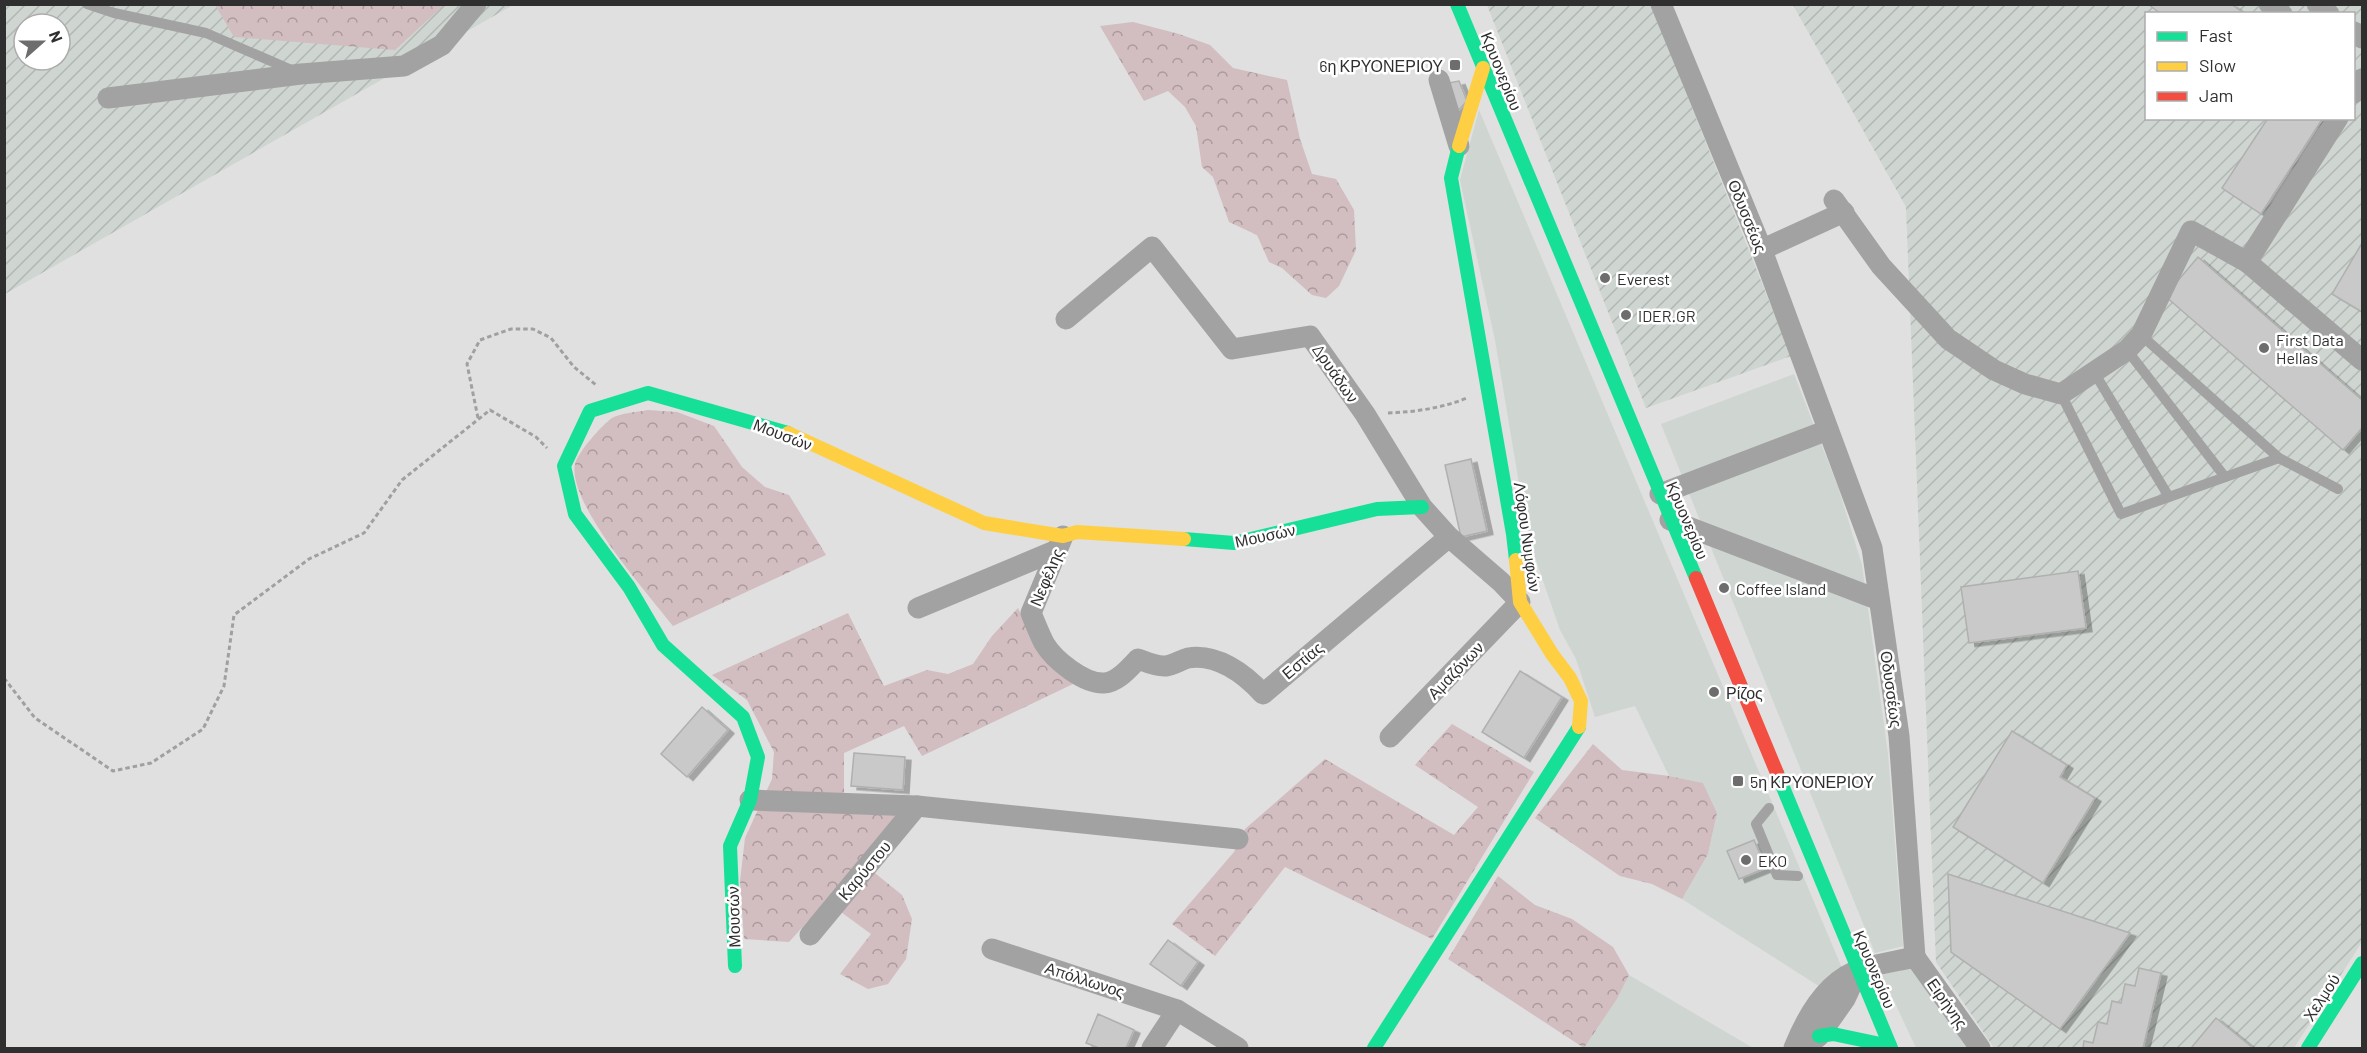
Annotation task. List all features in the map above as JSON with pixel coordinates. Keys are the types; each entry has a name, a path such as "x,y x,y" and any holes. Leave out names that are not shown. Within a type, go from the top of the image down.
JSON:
{"street":[{"path":"108,98 301,74 404,66 442,45 476,4"},
{"name":"Κρυονερίου","path":"1457,4 1890,1047"},
{"name":"Οδυσσέως","path":"1661,4 1761,250 1872,548 1899,736 1915,957"},
{"name":"Λόφου Νυμφών","path":"1374,1048 1581,724 1581,701 1570,678 1552,654 1520,602 1513,534 1451,178 1483,68"},
{"path":"1439,80 1459,146"},
{"path":"2247,262 2337,120"},
{"path":"1761,250 1839,206 1881,266 1948,339 1994,370 2025,384 2061,394 2134,343 2191,231 2247,262 2362,360"},
{"name":"Δρυάδων","path":"1066,319 1152,247 1232,349 1310,336 1365,414 1422,507 1449,537 1501,582 1520,602"},
{"name":"Μουσών","path":"735,966 730,846 750,800 758,757 743,717 663,645 629,587 575,514 564,466 590,411 648,393 781,430 984,523 1060,543 1077,532 1234,543 1377,510 1422,507"},
{"path":"1660,495 1828,430"},
{"path":"1670,520 1880,600"},
{"name":"Εστίας","path":"1138,659 1167,666 1188,658 1211,660 1245,674 1263,694 1449,537"},
{"path":"918,608 1060,543"},
{"name":"Νεφέλης","path":"1060,543 1031,613 1045,645 1068,668 1091,681 1106,683 1119,677 1138,659"},
{"name":"Αμαζόνων","path":"1390,737 1520,602"},
{"path":"750,800 918,806 1238,839"},
{"name":"Καρύστου","path":"810,935 918,806"},
{"name":"Απόλλωνος","path":"992,949 1177,1010 1238,1048"},
{"path":"1794,1048 1806,1020 1830,988 1858,970 1915,957"},
{"name":"Ειρήνης","path":"1915,957 1980,1048"},
{"name":"Χελμού","path":"2308,1048 2362,963"},
{"path":"1800,1048 1819,1036 1845,999 1858,970"},
{"path":"1152,1048 1177,1010"},
{"path":"1819,1036 1833,1034 1890,1047"}],"lane":[{"path":"87,4 114,13 206,33 301,74"},
{"path":"2134,343 2280,458 2338,489"},
{"path":"2134,343 2225,477"},
{"path":"2094,372 2169,496"},
{"path":"2061,394 2121,514 2280,458"},
{"path":"1769,808 1756,824 1777,874 1798,876"}],"path":[{"path":"478,418 467,364 480,340 511,329 533,329 551,338 574,367 616,403"},
{"path":"1365,414 1412,412 1453,403 1488,389"},
{"path":"4,678 35,718 113,771 151,763 203,729 224,686 234,615 309,560 363,533 402,480 478,418 490,410 536,437 564,466"}],"shaded area":[{"path":"5,5 513,5 5,294"},
{"path":"1487,5 1651,5 1791,356 1646,408"},
{"path":"1793,5 2362,5 2362,942 2294,1048 1994,1048 1936,962 1906,207"},
{"path":"1479,110 1842,968 1825,990 1682,899 1708,854 1717,813 1703,783 1669,776 1635,706 1595,717 1576,659 1560,630 1528,537 1495,340 1460,180"},
{"path":"1794,374 1838,487 1862,565 1888,754 1903,946 1875,953 1661,424"},
{"path":"1911,967 1967,1048 1916,1048 1882,975"},
{"path":"1629,975 1753,1048 1584,1048 1617,999"}],"green space":[{"path":"215,5 444,5 395,50 234,37"},
{"path":"1133,22 1210,45 1233,68 1287,80 1300,139 1312,174 1336,179 1354,210 1356,250 1339,286 1326,298 1312,295 1282,268 1269,262 1257,235 1229,222 1213,177 1202,167 1196,126 1185,107 1168,91 1144,101 1100,26"},
{"path":"648,410 677,412 714,426 742,467 765,487 789,495 826,555 673,626 612,548 583,501 576,481 577,459 602,426 616,416"},
{"path":"1018,608 1034,642 1075,683 922,756 904,726 844,753 844,796 899,814 860,861 902,895 912,919 906,959 888,984 868,989 840,974 871,934 826,901 789,942 744,939 740,881 745,838 772,779 774,752 747,700 712,675 848,613 884,686 927,670 948,674 973,664 992,636"},
{"path":"1452,724 1534,772 1432,939 1285,867 1215,956 1172,924 1234,852 1245,829 1325,759 1454,835 1478,807 1415,765"},
{"path":"1593,744 1622,770 1703,783 1717,813 1708,854 1682,899 1652,884 1620,876 1535,818"},
{"path":"1498,876 1535,905 1572,919 1613,947 1629,975 1617,999 1584,1048 1448,959"}],"building":[{"path":"2148,4 2231,4 2242,12 2158,12"},
{"path":"1459,81 1467,101 1453,116 1448,83"},
{"path":"2267,120 2322,120 2261,214 2222,188"},
{"path":"2362,243 2362,312 2332,294"},
{"name":"First Data Hellas","path":"2198,257 2362,400 2362,428 2343,450 2165,296"},
{"path":"1471,459 1487,531 1461,537 1445,465"},
{"path":"2078,571 2086,628 1969,643 1961,587"},
{"path":"1520,671 1562,697 1524,758 1482,732"},
{"path":"702,707 728,730 687,777 661,754"},
{"path":"2012,731 2067,765 2060,777 2095,798 2043,883 1953,827"},
{"path":"854,753 905,757 903,790 851,786"},
{"name":"EKO","path":"1754,840 1766,868 1739,879 1727,851"},
{"path":"1948,874 2130,933 2060,1029 1951,952"},
{"path":"1168,940 1198,962 1181,986 1150,964"},
{"path":"2139,968 2161,973 2143,1048 2083,1048 2084,1041 2093,1043 2098,1022 2107,1024 2112,1001 2121,1003 2125,984 2135,986"},
{"path":"1098,1014 1134,1030 1126,1048 1099,1048 1086,1043"},
{"path":"2216,1018 2253,1048 2191,1048"}],"traffic: fast":[{"path":"1457,4 1696,578"},
{"path":"1459,146 1451,178 1516,560"},
{"path":"735,966 730,846 750,800 758,757 743,717 663,645 629,587 575,514 564,466 590,411 648,393 788,433"},
{"path":"1184,539 1234,543 1377,509 1422,507"},
{"path":"1374,1048 1579,727"},
{"path":"1777,773 1891,1048"},
{"path":"2308,1048 2362,963"},
{"path":"1819,1036 1833,1034 1890,1046"}],"traffic: slow":[{"path":"1459,146 1483,68"},
{"path":"788,433 984,523 1063,536 1077,532 1184,539"},
{"path":"1516,560 1520,602 1552,654 1570,678 1581,701 1579,727"}],"traffic: jam":[{"path":"1696,578 1777,773"}],"place":[{"name":"6η ΚΡΥΟΝΕΡΙΟΥ","path":"1455,65"},
{"name":"Everest","path":"1605,278"},
{"name":"IDER.GR","path":"1626,315"},
{"name":"First Data Hellas","path":"2264,348"},
{"name":"Coffee Island","path":"1724,588"},
{"name":"Ρίζος","path":"1714,692"},
{"name":"5η ΚΡΥΟΝΕΡΙΟΥ","path":"1738,781"},
{"name":"EKO","path":"1746,860"}]}
